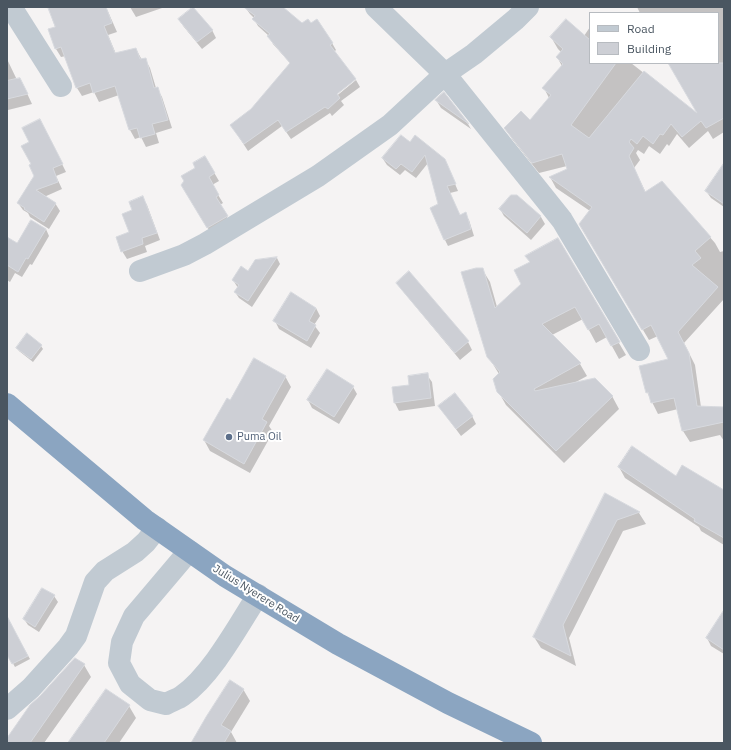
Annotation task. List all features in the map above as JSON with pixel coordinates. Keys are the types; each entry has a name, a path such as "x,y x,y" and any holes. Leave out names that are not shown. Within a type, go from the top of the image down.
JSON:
{"highway":[{"name":"Julius Nyerere Road","path":"7,404 139,515 225,576 338,644 448,703 531,743"}],"street":[{"path":"11,7 61,86"},
{"path":"376,7 445,74 562,220 639,350"},
{"path":"140,271 184,255 205,244 318,176 390,124 445,74 474,54 528,7"},
{"path":"7,709 35,683 68,647 76,636 95,582 105,571 141,547 157,528"},
{"path":"189,551 134,616 122,642 119,663 130,684 150,700 166,704 182,696 202,678 223,650 258,596"}],"building":[{"path":"48,7 106,7 112,23 104,26 115,53 136,48 140,59 146,58 154,88 158,87 168,120 152,124 155,134 140,138 137,128 129,130 115,86 93,93 90,83 76,88 61,47 55,49 48,29 55,27"},
{"path":"193,7 213,30 197,42 178,19"},
{"path":"244,7 283,7 302,23 308,19 311,23 317,19 333,43 330,45 356,79 337,94 340,98 328,109 325,107 286,132 278,120 244,144 230,125 251,109 290,63 267,36 270,34 252,19 255,16"},
{"path":"566,19 589,39 589,64 615,64 571,125 589,138 644,71 697,113 669,64 724,63 724,118 706,128 701,121 682,137 671,124 663,135 660,134 653,144 643,136 637,144 631,139 629,142 634,148 629,156 645,192 662,181 711,237 695,251 701,258 692,265 718,287 678,332 689,353 697,406 724,407 724,422 682,431 674,398 651,403 648,392 646,393 639,366 668,359 651,325 642,330 579,224 592,207 549,177 567,169 562,154 532,163 504,128 521,111 530,120 551,95 542,88 563,64 556,57 563,49 550,37"},
{"path":"20,78 28,94 7,99 7,81"},
{"path":"444,92 469,124 435,100"},
{"path":"40,119 63,164 53,168 58,182 36,190 56,203 44,222 17,203 34,176 29,165 31,164 21,146 29,142 22,128"},
{"path":"401,135 410,142 415,135 445,159 456,184 447,186 460,215 466,212 471,229 444,240 430,208 438,204 425,155 412,172 401,164 396,169 382,158"},
{"path":"205,156 215,173 209,177 219,195 216,197 228,216 207,228 181,185 184,181 181,176 195,168 193,163"},
{"path":"724,163 724,204 705,191"},
{"path":"511,195 517,195 541,216 527,233 499,209"},
{"path":"143,196 157,233 142,238 143,244 121,252 116,237 129,232 122,214 132,210 129,202"},
{"path":"31,220 46,229 28,259 26,258 18,272 7,265 7,237 17,243"},
{"path":"558,238 620,342 611,346 599,324 588,330 575,307 542,324 581,363 534,389 535,391 595,378 613,396 556,451 497,392 493,379 500,372 487,357 461,272 476,268 483,268 495,308 521,284 514,270 530,262 525,256"},
{"path":"277,257 248,301 234,292 239,285 232,280 241,266 248,271 255,260"},
{"path":"409,271 469,341 455,353 396,283"},
{"path":"291,292 316,308 309,321 316,325 307,341 273,321"},
{"path":"27,333 42,345 31,359 16,348"},
{"path":"254,358 286,376 262,419 267,422 244,464 203,440 227,398 230,400"},
{"path":"327,369 354,386 334,417 307,400"},
{"path":"428,373 431,398 394,403 392,387 409,385 408,376"},
{"path":"455,393 473,416 456,429 438,406"},
{"path":"632,446 676,476 682,465 724,490 724,538 694,521 695,519 618,467"},
{"path":"605,493 640,512 617,520 563,625 571,656 533,637"},
{"path":"42,588 55,595 35,627 23,619"},
{"path":"724,610 724,650 706,638"},
{"path":"7,616 28,656 12,664 7,655"},
{"path":"75,658 85,664 30,743 7,743 7,738 30,705"},
{"path":"230,680 244,689 221,725 231,731 224,743 191,743 206,717"},
{"path":"106,689 130,705 104,743 68,743"}],"place":[{"name":"Puma Oil","path":"229,437"}]}
